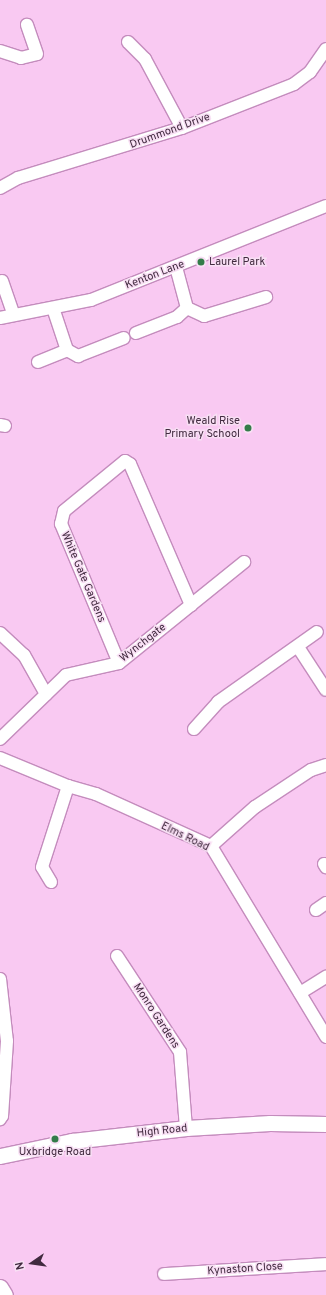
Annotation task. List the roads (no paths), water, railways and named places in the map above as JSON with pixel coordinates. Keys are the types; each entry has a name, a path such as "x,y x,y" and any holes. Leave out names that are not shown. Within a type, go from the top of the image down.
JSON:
{"main road":[{"name":"High Road","path":"0,1156 72,1141 186,1128 270,1123 326,1124"},
{"path":"0,1287 5,1295"}],"street":[{"path":"0,51 21,58 37,54 27,25"},
{"path":"128,42 145,59 182,128"},
{"name":"Drummond Drive","path":"0,188 18,178 182,128 294,84 310,72 326,49"},
{"name":"Kenton Lane","path":"0,318 91,300 326,206"},
{"path":"176,267 187,308 204,316 266,297"},
{"path":"2,281 14,315"},
{"path":"53,308 67,350 78,356 124,338"},
{"path":"136,333 177,318 187,308"},
{"path":"38,362 67,350"},
{"name":"White Gate Gardens","path":"119,663 61,524 64,511 125,461 130,464 191,605"},
{"name":"Wynchgate","path":"0,739 66,675 119,663 244,562"},
{"path":"194,729 218,702 298,647 317,632"},
{"path":"0,633 24,656 46,694"},
{"path":"298,647 326,690"},
{"name":"Elms Road","path":"0,758 68,786 96,794 211,846 326,1037"},
{"path":"211,846 255,807 311,770 326,765"},
{"path":"51,882 42,867 68,786"},
{"path":"316,910 326,903"},
{"name":"Monro Gardens","path":"117,956 180,1052 186,1128"},
{"path":"300,993 326,977"},
{"path":"0,979 7,1042 2,1116 0,1119"},
{"name":"Kynaston Close","path":"164,1274 326,1264"}],"place":[{"name":"Laurel Park","path":"201,262"},
{"name":"Weald Rise Primary School","path":"248,428"},
{"name":"Uxbridge Road","path":"55,1139"}]}
